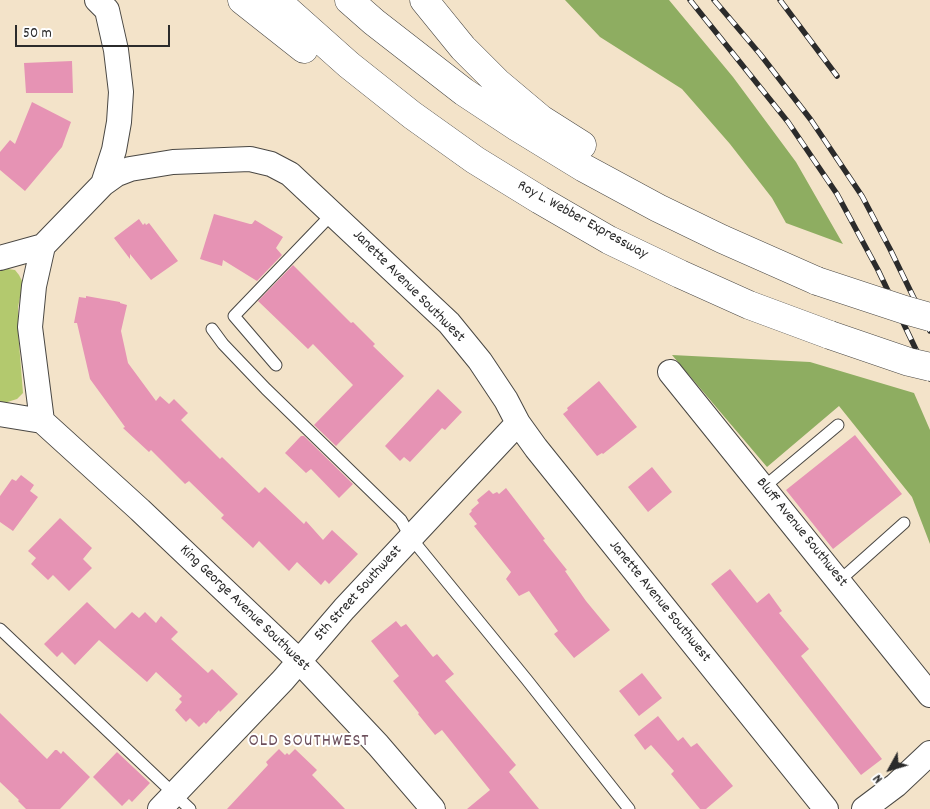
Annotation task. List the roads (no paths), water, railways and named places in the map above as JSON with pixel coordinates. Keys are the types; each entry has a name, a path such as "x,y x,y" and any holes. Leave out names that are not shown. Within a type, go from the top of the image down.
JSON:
{"highway":[{"path":"242,0 338,76 396,115 475,160"},
{"name":"Roy L. Webber Expressway","path":"276,0 356,70 412,115 475,160 609,240 749,305 830,335 909,362 930,367"},
{"path":"349,0 374,22 464,92 584,168 658,208 817,281 930,317"},
{"path":"424,0 463,48 497,82 541,119 722,239"}],"street":[{"path":"0,414 42,421 30,326 34,286 44,246 103,184 114,150 119,122 121,92 116,50 108,10 97,0"},
{"name":"Janette Avenue Southwest","path":"103,184 117,174 130,169 173,162 250,159 271,164 290,174 450,323 480,361 506,400 518,423 826,809"},
{"path":"0,258 44,246"},
{"name":"Bluff Avenue Southwest","path":"670,372 930,695"},
{"name":"King George Avenue Southwest","path":"42,421 147,517 299,661 378,744 434,809"},
{"name":"5th Street Southwest","path":"175,804 344,609 518,423"},
{"path":"864,809 896,785 930,753"}],"lane":[{"path":"276,365 234,316 333,214"},
{"path":"212,329 223,344 266,389 401,520 410,538 527,680 629,809"},
{"path":"764,487 838,425"},
{"path":"839,581 904,523"},
{"path":"0,629 175,804"}],"railway":[{"path":"690,0 788,122 837,194 878,270 930,379"},
{"path":"714,0 760,54 811,120 862,196 930,331"},
{"path":"780,0 837,76"}],"district":[{"name":"OLD SOUTHWEST","path":"309,743"}]}
